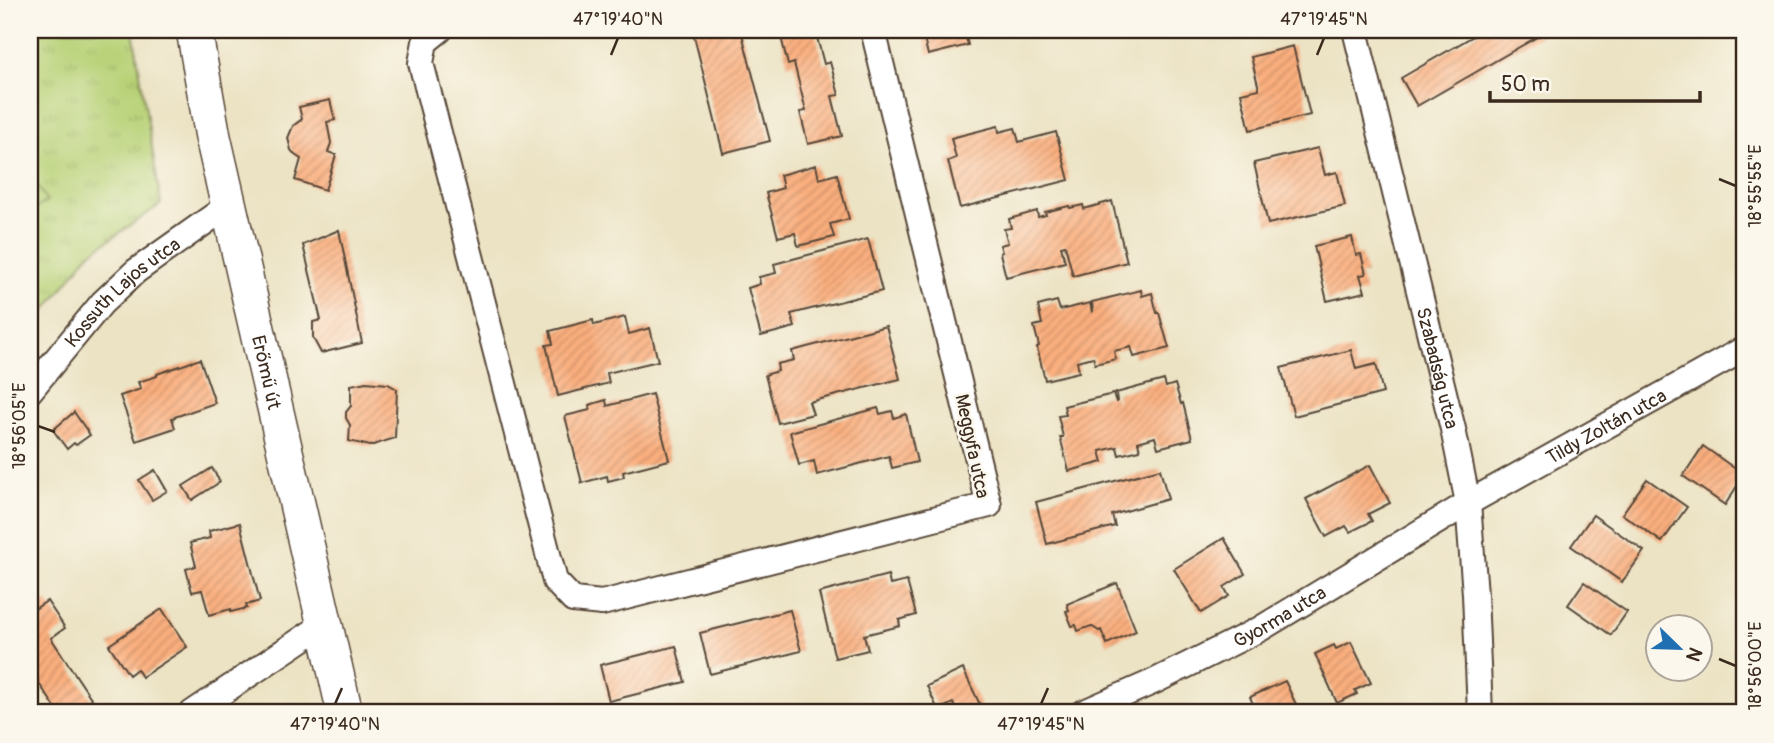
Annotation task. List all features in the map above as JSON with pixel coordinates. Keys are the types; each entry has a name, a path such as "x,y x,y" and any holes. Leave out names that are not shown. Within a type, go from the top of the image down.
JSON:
{"street":[{"name":"Erőmű út","path":"194,30 213,137 345,713"},
{"name":"Meggyfa utca","path":"440,30 425,42 421,63 555,581 573,600 602,603 989,505 873,30"},
{"name":"Szabadság utca","path":"1355,30 1450,416 1468,503 1480,713"},
{"name":"Kossuth Lajos utca","path":"30,391 102,303 136,271 229,205"},
{"name":"Tildy Zoltán utca","path":"1468,503 1744,349"},
{"name":"Gyorma utca","path":"1082,713 1155,681 1260,629 1468,503"},
{"path":"192,713 323,625"}],"green space":[{"path":"30,30 133,30 161,204 89,254 30,328"},
{"path":"30,175 47,201 30,212"}],"building":[{"path":"741,30 770,141 723,153 693,32"},
{"path":"785,30 815,30 824,64 830,62 839,95 832,96 842,136 808,144 800,112 806,111 794,63 788,65 780,33"},
{"path":"922,30 964,30 968,45 928,55"},
{"path":"1479,30 1549,30 1417,106 1401,78 1480,32"},
{"path":"1293,46 1310,115 1250,130 1241,93 1259,89 1251,57"},
{"path":"330,100 335,120 327,122 331,143 328,152 336,155 325,190 295,180 301,159 291,150 288,138 293,126 302,119 299,107"},
{"path":"998,126 999,132 1015,128 1019,142 1056,132 1069,180 960,208 948,161 956,158 951,138"},
{"path":"1318,148 1325,175 1337,172 1345,206 1268,224 1254,163"},
{"path":"816,165 819,179 837,174 849,219 830,224 834,237 798,246 795,233 778,237 766,193 783,188 780,175"},
{"path":"1112,201 1127,262 1073,276 1065,245 1061,246 1065,262 1006,277 1000,245 1008,243 1004,229 1011,228 1009,219 1037,211 1038,217 1046,215 1045,212 1069,206 1083,205 1084,209"},
{"path":"339,230 362,343 321,353 313,338 313,322 321,320 303,245"},
{"path":"1352,237 1356,255 1361,254 1366,274 1360,275 1365,292 1327,301 1314,246"},
{"path":"868,239 882,291 791,314 795,327 761,336 748,288 760,284 759,277 776,273 774,264"},
{"path":"1141,290 1142,296 1152,293 1169,348 1134,357 1131,347 1114,351 1116,359 1095,364 1093,357 1077,361 1079,372 1045,380 1034,326 1042,324 1038,306 1057,301 1060,310 1090,303 1092,312 1092,302"},
{"path":"625,317 629,334 650,328 658,361 607,373 609,383 558,396 546,345 553,344 550,331 593,320 594,325"},
{"path":"886,326 900,379 809,402 813,414 778,423 765,375 778,371 777,364 794,360 792,351"},
{"path":"1351,350 1356,369 1376,364 1383,393 1294,416 1281,368"},
{"path":"200,359 215,403 172,418 175,428 136,441 120,396 141,389 138,382"},
{"path":"1164,380 1166,387 1175,384 1192,439 1158,448 1155,437 1138,442 1140,450 1119,455 1117,447 1100,451 1103,462 1069,471 1060,437 1063,437 1058,416 1066,415 1064,406 1113,394 1117,402 1116,393"},
{"path":"366,382 388,384 397,389 395,438 370,446 349,441 350,425 346,418 346,412 351,406 351,385"},
{"path":"652,394 669,460 623,472 624,477 608,481 607,476 582,483 565,416 590,410 589,405 606,400 607,406"},
{"path":"878,408 880,414 892,411 894,418 906,414 917,462 892,468 889,456 817,475 814,461 799,465 790,432"},
{"path":"74,412 90,435 67,449 53,430"},
{"path":"1744,435 1744,455 1735,449"},
{"path":"1703,446 1744,475 1725,505 1683,476"},
{"path":"1370,465 1390,503 1368,514 1372,521 1350,532 1346,526 1326,537 1306,499"},
{"path":"212,468 220,482 192,500 183,486"},
{"path":"1160,469 1168,499 1112,515 1115,526 1047,544 1036,502"},
{"path":"155,470 167,491 152,500 139,480"},
{"path":"1647,479 1687,507 1662,542 1622,514"},
{"path":"1593,515 1644,551 1622,582 1571,546"},
{"path":"240,523 260,601 246,605 247,608 209,615 202,590 192,592 186,569 196,566 190,543 210,538 209,531"},
{"path":"1224,538 1245,574 1224,587 1229,596 1201,613 1174,569"},
{"path":"888,575 890,585 907,581 916,615 899,620 900,626 864,635 868,650 835,658 819,593"},
{"path":"1584,582 1627,612 1611,635 1568,605"},
{"path":"1117,583 1136,631 1107,644 1101,630 1091,626 1078,631 1076,625 1072,626 1066,611 1069,610 1067,604"},
{"path":"47,601 65,628 51,638 101,713 59,713 38,682 30,687 30,612"},
{"path":"162,609 187,647 142,677 137,669 129,675 109,645"},
{"path":"790,610 801,651 710,674 700,633"},
{"path":"1351,642 1371,683 1355,690 1357,694 1337,703 1315,654 1334,645 1336,649"},
{"path":"676,646 685,682 609,701 600,665"},
{"path":"963,669 984,713 957,713 953,703 938,710 927,686"},
{"path":"1285,681 1300,713 1257,713 1250,697"}]}
